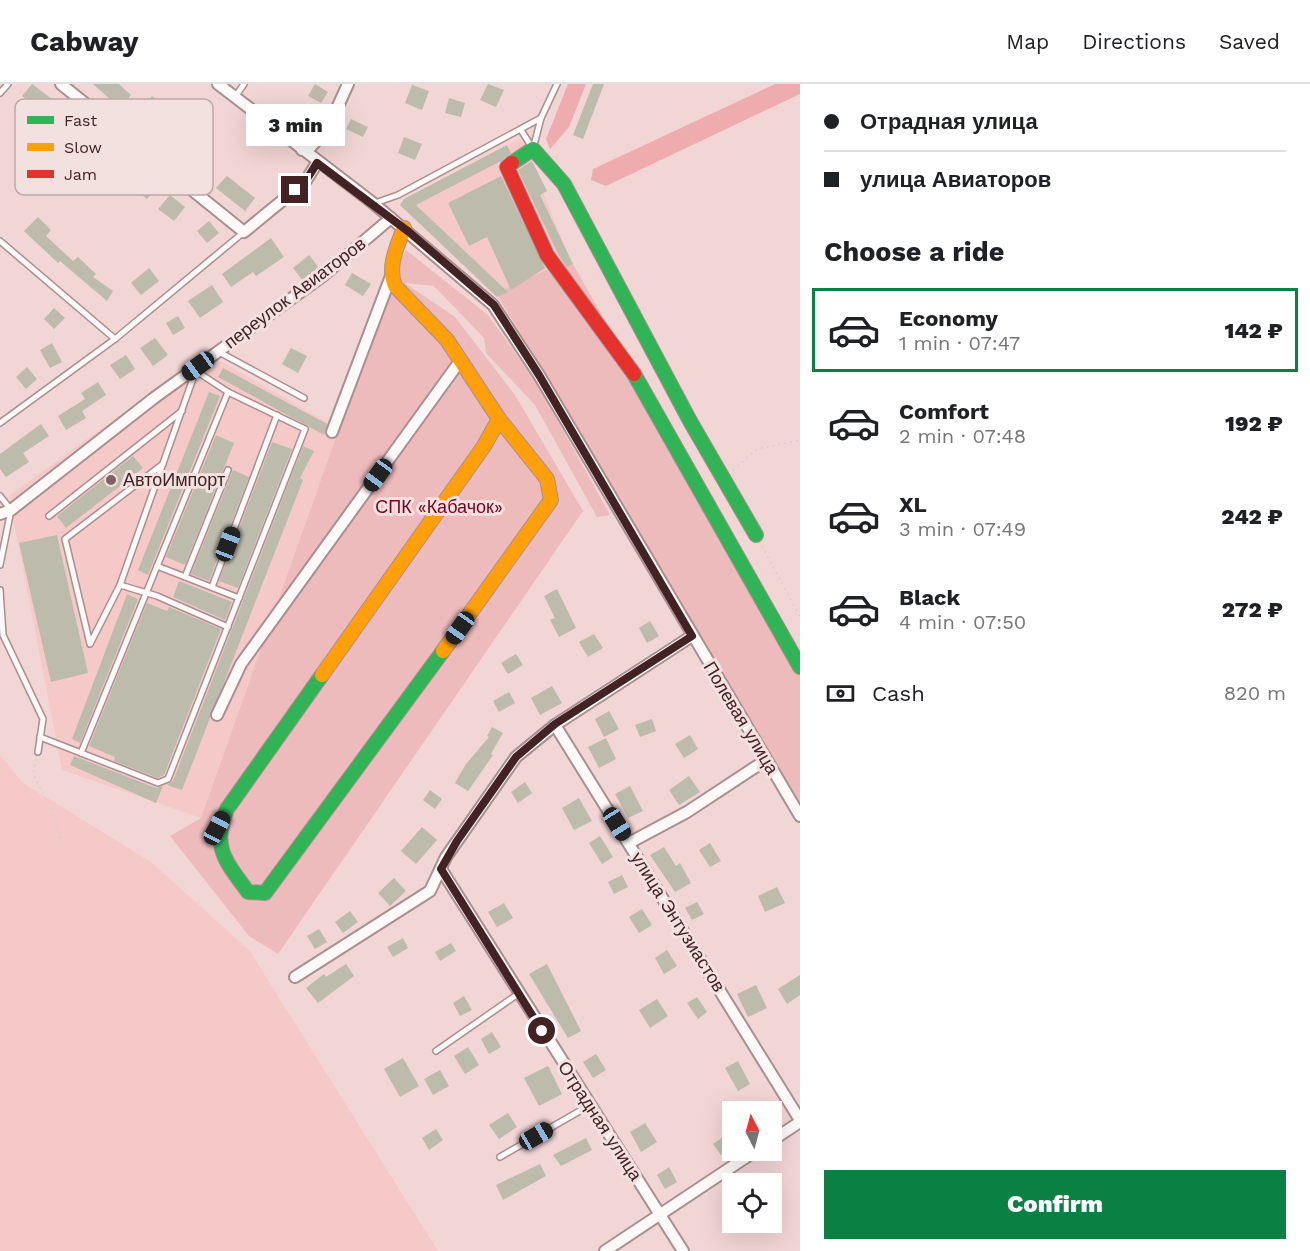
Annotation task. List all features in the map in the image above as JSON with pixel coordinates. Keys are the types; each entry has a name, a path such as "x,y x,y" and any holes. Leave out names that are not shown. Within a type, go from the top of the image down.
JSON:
{"street":[{"path":"61,84 80,99"},
{"name":"Полевая улица","path":"218,84 317,163 373,203 494,305 539,375 800,816"},
{"path":"302,150 308,150 328,128 348,84"},
{"path":"756,535 690,421 564,183 533,149 507,167 547,255 631,368 800,667"},
{"path":"198,195 244,232 305,182 317,163"},
{"name":"переулок Авиаторов","path":"0,514 11,510 217,352 324,275 391,218"},
{"path":"332,432 391,276 392,261 404,228"},
{"path":"391,276 404,298 447,340 499,418 547,479 551,500 447,646 265,893 248,892 220,851 217,828 227,809 484,447 499,418"},
{"path":"217,715 241,664 460,361"},
{"path":"295,977 430,891 446,857 516,757 555,724 692,636"},
{"name":"улица Энтузиастов","path":"555,724 800,1121"},
{"path":"629,843 687,812 766,760"},
{"name":"Отрадная улица","path":"441,869 518,994 683,1251"},
{"path":"782,1133 800,1121"},
{"path":"605,1251 740,1161"}],"lane":[{"path":"0,93 8,84"},
{"path":"235,97 244,84"},
{"path":"533,149 541,118 556,84"},
{"path":"373,203 398,195 541,118"},
{"path":"520,130 533,149"},
{"path":"0,423 115,339 244,232"},
{"path":"0,241 115,339"},
{"path":"217,352 304,398"},
{"path":"40,737 158,783 168,779 305,429 228,392 197,369 120,585 90,644 65,539 163,464"},
{"path":"81,753 228,392"},
{"path":"49,516 182,410"},
{"path":"212,587 277,415"},
{"path":"185,577 228,470"},
{"path":"0,496 11,510 0,565"},
{"path":"157,566 240,598"},
{"path":"120,585 146,593 228,627"},
{"path":"0,590 3,635 43,719 38,752"},
{"path":"436,1051 518,994"},
{"path":"500,1157 590,1105"}],"path":[{"path":"723,478 758,449 800,440"},
{"path":"49,516 65,539"},
{"path":"756,535 800,617"},
{"path":"38,752 33,774 54,818 61,840"}],"shaded area":[{"path":"568,84 586,84 569,127 550,149 546,139"},
{"path":"775,84 800,84 800,94 606,186 591,180 593,169"},
{"path":"521,138 570,259 496,293 400,205"},
{"path":"206,353 339,429 201,818 62,770 9,496"},
{"path":"0,755 23,783 151,862 249,950 438,1251 0,1251"}],"green space":[{"name":"СПК «Кабачок»","path":"406,250 488,315 535,380 610,515 597,517 535,405 486,353 484,338 434,286 405,283 455,317 515,395 583,511 278,954 249,936 170,836 201,818 396,268"},
{"path":"570,259 800,662 800,802 496,293"}],"building":[{"path":"32,84 52,99 26,99 22,96"},
{"path":"93,84 119,84 131,95 128,99 110,99"},
{"path":"315,84 328,92 321,103 308,96"},
{"path":"488,84 504,90 496,107 480,100"},
{"path":"593,84 604,84 583,139 573,135"},
{"path":"412,85 429,91 422,110 405,103"},
{"path":"449,98 465,103 461,117 445,113"},
{"path":"351,119 368,127 363,137 346,129"},
{"path":"404,137 422,144 415,160 398,153"},
{"path":"507,145 511,153 501,161 416,205 508,292 497,297 400,205 404,199"},
{"path":"532,161 547,191 540,195 573,264 567,267 559,256 518,170"},
{"path":"227,176 255,198 245,211 216,188"},
{"path":"501,176 545,268 511,290 487,237 469,246 448,203"},
{"path":"170,195 185,207 174,221 158,209"},
{"path":"38,217 51,230 46,236 73,261 78,257 96,274 93,277 113,291 107,301 60,261 58,263 24,231"},
{"path":"209,221 219,233 207,243 197,231"},
{"path":"271,238 284,257 256,276 253,272 231,287 222,274"},
{"path":"309,255 319,268 303,281 293,268"},
{"path":"149,268 159,281 141,295 131,283"},
{"path":"352,273 371,284 363,296 345,285"},
{"path":"212,285 223,302 200,318 188,301"},
{"path":"54,308 65,318 54,329 44,319"},
{"path":"178,316 185,328 173,335 166,323"},
{"path":"155,338 168,355 153,366 140,348"},
{"path":"52,343 62,362 50,368 40,350"},
{"path":"291,348 307,356 298,373 282,364"},
{"path":"126,355 135,369 120,379 110,365"},
{"path":"27,367 37,379 26,389 16,377"},
{"path":"223,368 327,424 324,435 218,377"},
{"path":"98,382 106,395 82,411 86,418 66,430 58,416 85,399 81,393"},
{"path":"209,392 220,396 148,575 138,570"},
{"path":"41,424 49,436 23,453 29,462 6,477 0,469 0,454"},
{"path":"216,435 234,443 185,565 166,557"},
{"path":"272,442 292,449 238,588 219,581"},
{"path":"303,446 314,451 300,478 303,480 182,790 167,785 173,781"},
{"path":"133,456 143,468 66,528 57,516"},
{"path":"233,470 249,477 209,581 191,574"},
{"path":"57,535 88,673 51,682 19,543"},
{"path":"179,581 232,602 225,620 173,597"},
{"path":"557,589 576,628 559,637 550,620 555,618 544,596"},
{"path":"127,594 138,599 80,743 72,739"},
{"path":"147,603 167,611 169,607 221,629 164,775 158,778 114,761 115,757 89,746"},
{"path":"650,621 659,636 647,643 639,628"},
{"path":"594,634 603,648 588,657 579,642"},
{"path":"516,654 523,665 508,674 501,663"},
{"path":"552,686 562,703 540,715 531,698"},
{"path":"509,692 515,703 499,712 493,701"},
{"path":"609,711 619,729 604,737 595,719"},
{"path":"652,719 656,731 640,737 635,725"},
{"path":"492,727 503,733 491,754 493,755 468,791 455,783 466,764 489,737 487,736"},
{"path":"690,735 698,749 684,758 675,744"},
{"path":"606,738 616,759 599,768 588,747"},
{"path":"74,756 156,788 163,786 156,803 70,765"},
{"path":"689,776 700,792 679,805 669,790"},
{"path":"525,782 532,793 518,803 511,792"},
{"path":"630,786 643,811 628,818 615,794"},
{"path":"430,790 442,799 435,809 423,800"},
{"path":"579,798 592,821 574,830 562,808"},
{"path":"422,827 437,840 416,864 401,851"},
{"path":"600,836 613,857 602,864 589,843"},
{"path":"710,843 721,861 710,867 699,850"},
{"path":"664,847 676,866 680,863 691,883 675,892 650,855"},
{"path":"622,875 628,887 614,894 608,882"},
{"path":"394,878 406,891 390,906 378,893"},
{"path":"777,887 785,903 765,912 758,896"},
{"path":"697,902 704,914 692,920 685,908"},
{"path":"504,903 513,918 497,927 488,912"},
{"path":"642,909 652,925 639,933 629,917"},
{"path":"350,911 358,922 343,933 335,922"},
{"path":"319,929 327,942 315,949 307,936"},
{"path":"403,938 408,948 393,957 387,947"},
{"path":"451,943 456,951 440,961 435,952"},
{"path":"667,950 677,966 664,974 655,958"},
{"path":"346,964 354,976 318,1003 306,988 324,974 326,977"},
{"path":"547,964 581,1031 568,1038 529,974"},
{"path":"800,975 800,995 787,1004 778,989"},
{"path":"756,985 767,1008 748,1017 737,994"},
{"path":"464,996 472,1010 460,1016 453,1003"},
{"path":"697,997 707,1012 698,1019 687,1003"},
{"path":"657,999 668,1016 650,1028 639,1010"},
{"path":"492,1032 501,1047 489,1054 481,1039"},
{"path":"468,1047 479,1065 465,1074 454,1056"},
{"path":"596,1054 606,1070 593,1078 583,1062"},
{"path":"403,1058 419,1086 400,1097 384,1069"},
{"path":"738,1061 750,1084 738,1091 725,1068"},
{"path":"548,1066 562,1094 539,1106 524,1078"},
{"path":"440,1070 449,1086 433,1095 424,1079"},
{"path":"508,1113 517,1127 499,1139 489,1125"},
{"path":"645,1123 657,1142 641,1152 630,1132"},
{"path":"436,1129 443,1140 429,1150 422,1138"},
{"path":"586,1138 592,1150 561,1166 553,1155"},
{"path":"722,1138 722,1154 721,1155 713,1144"},
{"path":"540,1164 546,1176 503,1200 496,1185"},
{"path":"669,1167 677,1182 665,1189 657,1175"}],"traffic: fast":[{"path":"512,163 533,149 564,184 690,421 756,535"},
{"path":"634,374 800,667"},
{"path":"322,675 227,809 222,822 220,834 223,854 248,892 265,893 443,651"}],"traffic: slow":[{"path":"404,228 392,264 395,286 447,340 499,419 547,479 551,500 443,651"},
{"path":"322,675 484,446 499,419"}],"traffic: jam":[{"path":"512,163 507,167 547,255 634,374"}],"place":[{"name":"АвтоИмпорт","path":"111,480"}],"route":[{"path":"295,190 305,182 317,163 373,203 494,305 539,375 692,636 555,724 516,757 446,857 441,869 542,1031"}]}
